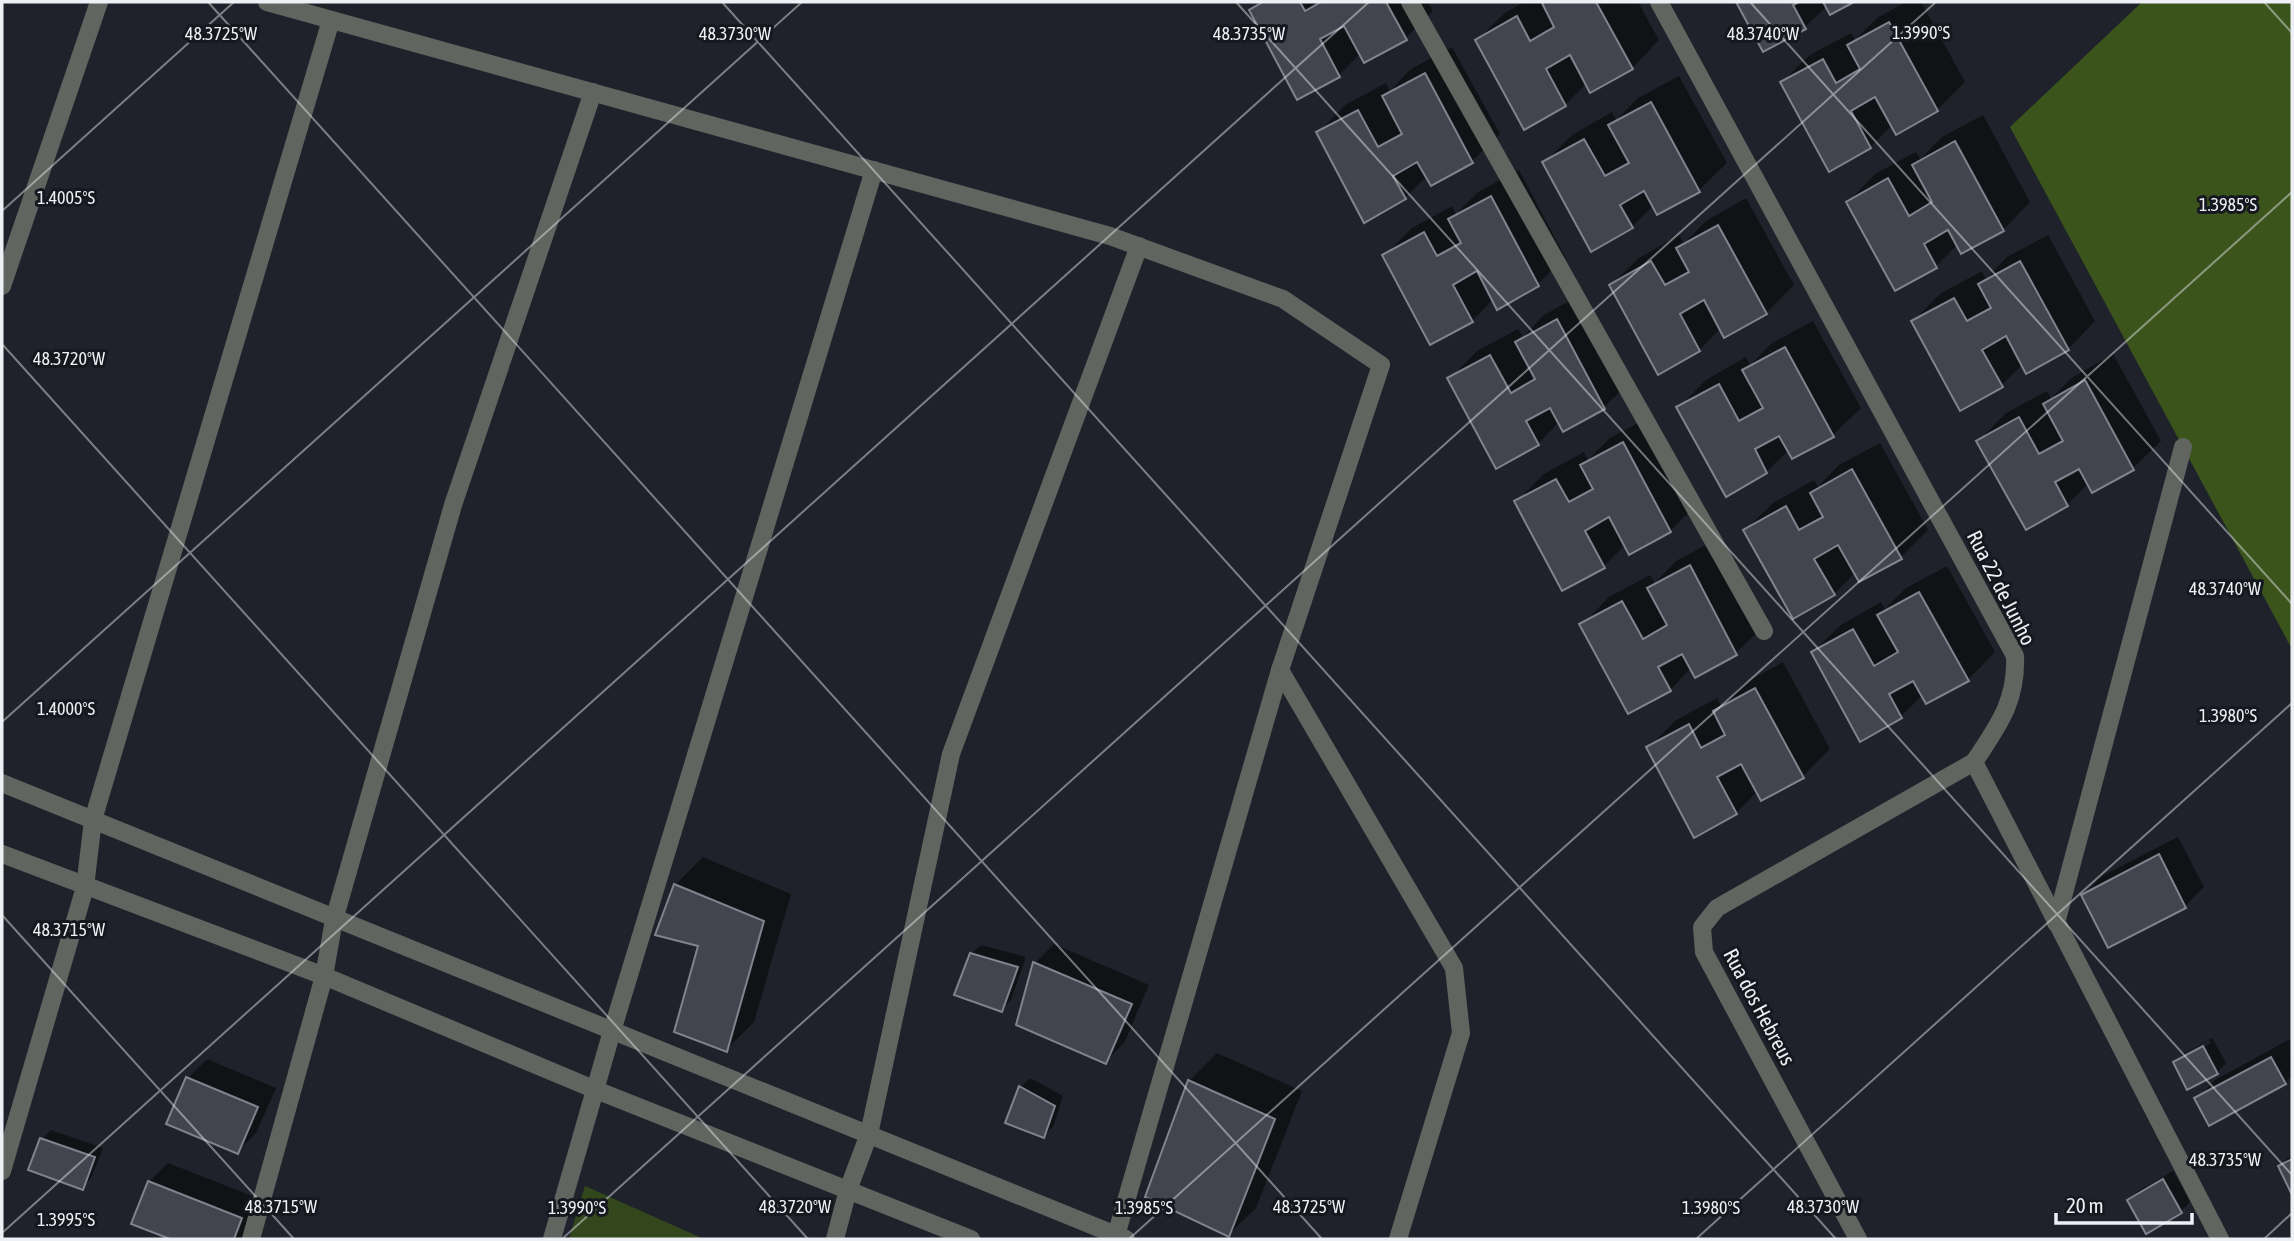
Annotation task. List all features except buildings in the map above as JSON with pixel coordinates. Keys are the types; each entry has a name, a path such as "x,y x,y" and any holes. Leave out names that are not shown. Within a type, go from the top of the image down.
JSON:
{"street":[{"path":"2,286 99,2"},
{"path":"2,783 1119,1238 1280,670 1381,365 1283,299 1139,246 267,2"},
{"path":"1410,2 1763,631"},
{"name":"Rua 22 de Junho","path":"1659,2 2015,656 2016,682 2002,720 1974,762"},
{"path":"2,1171 85,887 93,820 331,20"},
{"path":"251,1239 324,976 334,920 453,505 593,92"},
{"path":"552,1239 612,1031 874,170"},
{"path":"835,1239 848,1190 869,1134 951,754 1139,246"},
{"path":"2056,923 2183,447"},
{"path":"1280,670 1454,968 1461,1032 1398,1239"},
{"path":"1974,762 2220,1239"},
{"name":"Rua dos Hebreus","path":"1858,1239 1704,952 1702,927 1717,908 1974,762"},
{"path":"2,854 324,976 596,1090 971,1239"}],"green space":[{"path":"2142,2 2292,2 2292,649 2010,127"},
{"path":"585,1186 704,1239 569,1239"}]}
